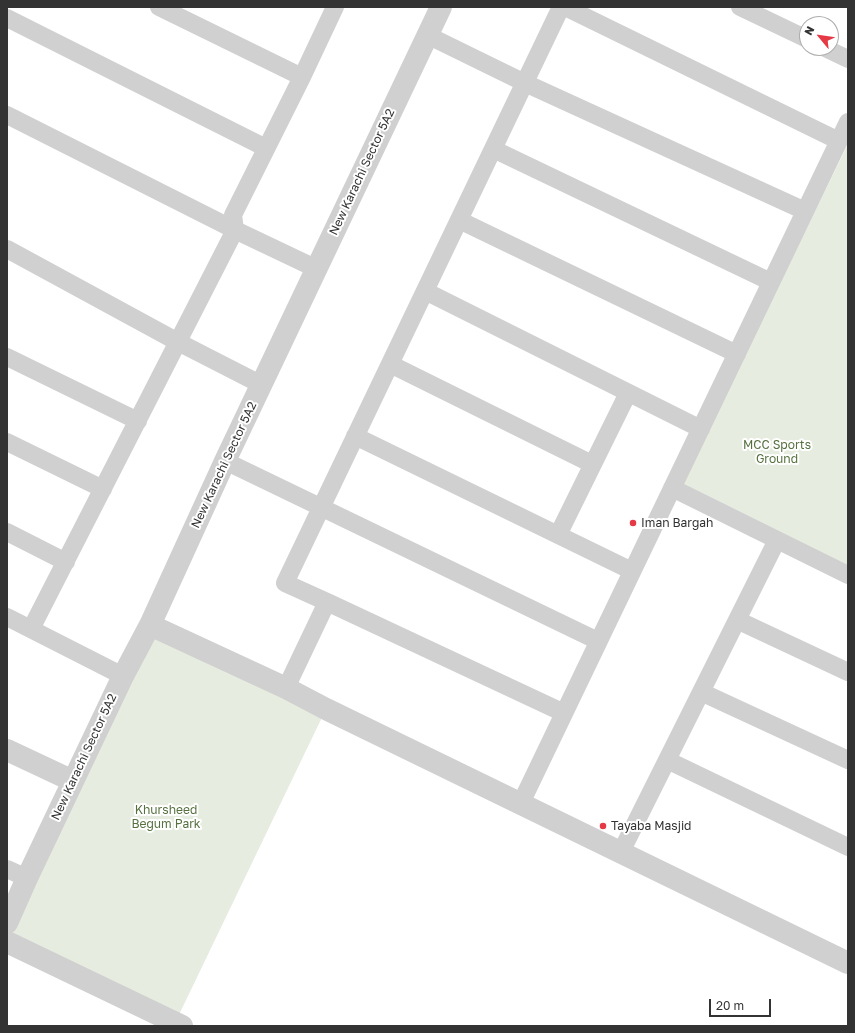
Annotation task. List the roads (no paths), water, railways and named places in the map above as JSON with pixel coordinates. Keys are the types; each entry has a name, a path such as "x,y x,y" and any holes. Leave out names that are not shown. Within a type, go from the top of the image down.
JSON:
{"street":[{"path":"159,7 302,77"},
{"path":"32,629 236,230 233,215 335,7"},
{"name":"New Karachi Sector 5A2","path":"7,923 123,676 150,625 316,269 441,7"},
{"path":"561,7 285,583 564,713"},
{"path":"565,7 839,141"},
{"path":"740,7 799,35"},
{"path":"7,18 266,148"},
{"path":"427,35 525,83 805,211"},
{"path":"7,115 316,269"},
{"path":"521,803 848,122"},
{"path":"493,149 771,282"},
{"path":"459,220 737,354"},
{"path":"7,249 178,342 262,385"},
{"path":"425,291 700,429"},
{"path":"7,357 138,422"},
{"path":"390,364 592,464"},
{"path":"558,535 628,393"},
{"path":"356,436 632,571"},
{"path":"7,442 103,489"},
{"path":"226,461 598,641"},
{"path":"672,488 848,575"},
{"path":"7,532 66,562"},
{"path":"621,852 777,540"},
{"path":"286,688 327,602"},
{"path":"7,617 123,676"},
{"path":"737,620 848,672"},
{"path":"150,625 286,688 326,709 848,963"},
{"path":"701,692 848,760"},
{"path":"7,750 73,781"},
{"path":"667,760 848,847"},
{"path":"7,869 27,878"},
{"path":"7,942 182,1026"}],"place":[{"name":"Iman Bargah","path":"633,523"},
{"name":"Tayaba Masjid","path":"603,826"}],"park label":[{"name":"MCC Sports Ground","path":"777,452"},
{"name":"Khursheed Begum Park","path":"166,817"}]}
